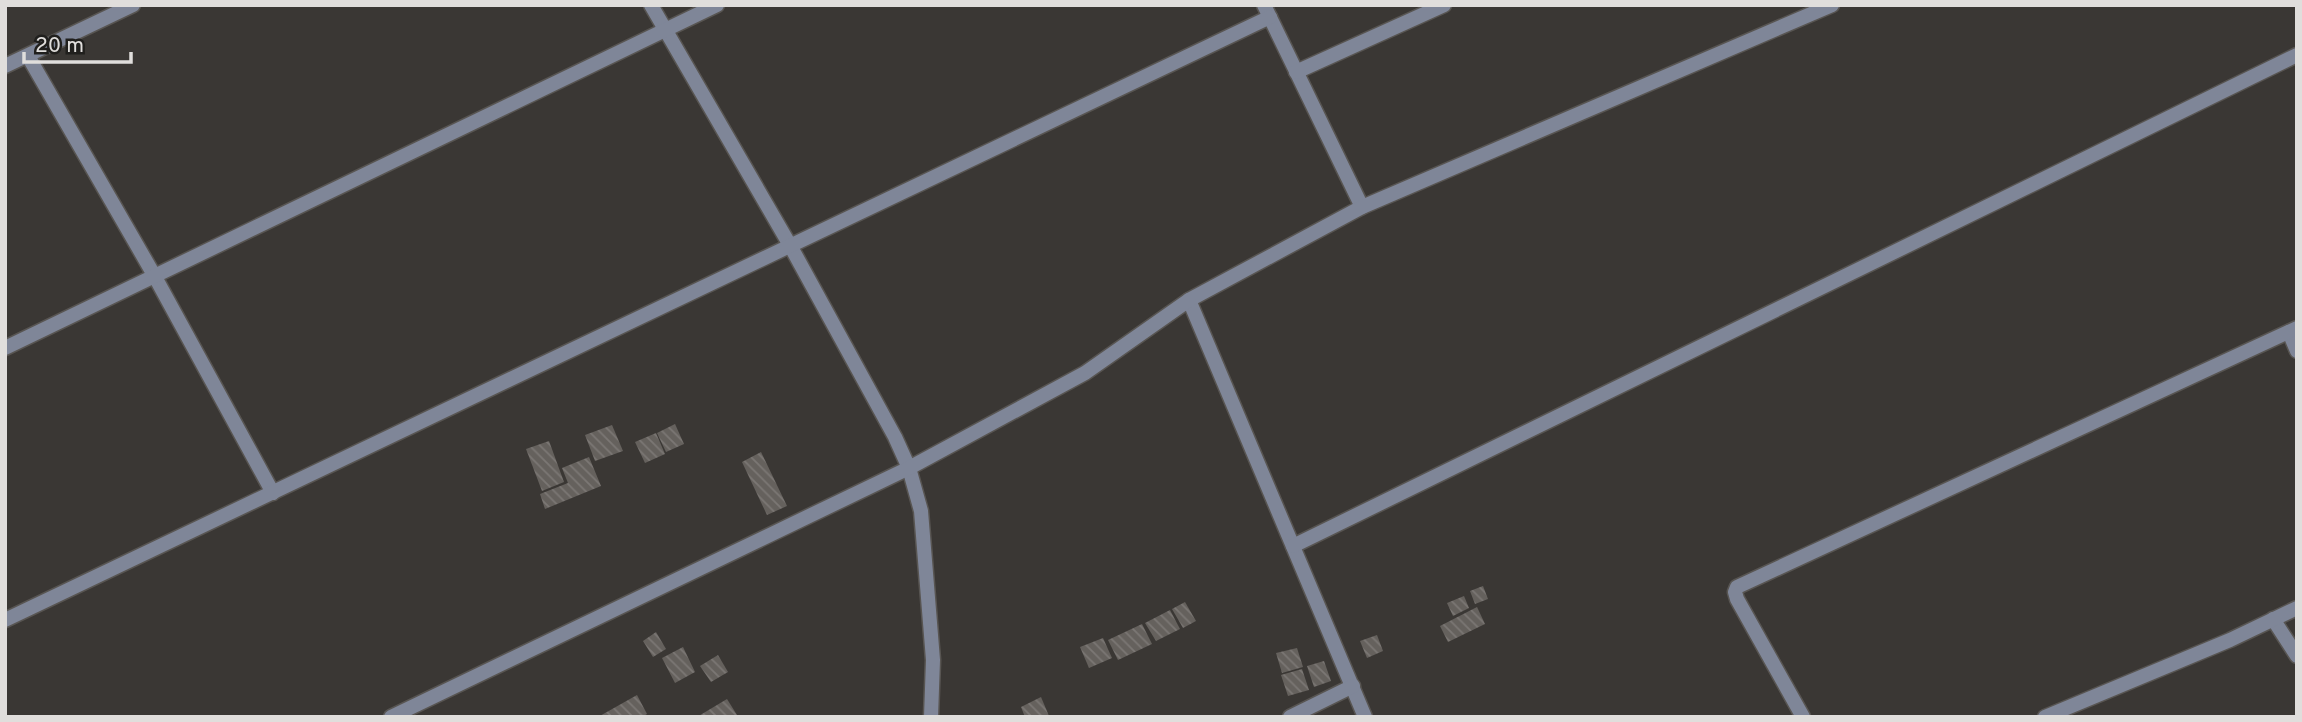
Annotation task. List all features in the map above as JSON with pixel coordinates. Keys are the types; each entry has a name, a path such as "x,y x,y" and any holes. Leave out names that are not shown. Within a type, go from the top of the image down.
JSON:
{"street":[{"path":"6,63 27,56 134,5"},
{"path":"651,5 791,247 895,437 909,468 921,511 933,660 931,717"},
{"path":"5,348 717,5"},
{"path":"1296,72 1444,5"},
{"path":"391,717 909,468 1086,373 1189,300 1362,207 1832,5"},
{"path":"5,620 791,247 1267,11 1362,207"},
{"path":"1293,546 2297,55"},
{"path":"27,56 154,275 273,493"},
{"path":"1189,300 1365,717"},
{"path":"1802,717 1737,599 1735,592 1743,582 2293,330 2297,351"},
{"path":"2045,717 2197,654 2297,608"},
{"path":"2273,619 2297,656"},
{"path":"1290,717 1353,686"}],"building":[{"path":"675,424 684,444 666,452 657,433"},
{"path":"612,425 623,451 595,461 585,435"},
{"path":"656,433 665,454 645,463 635,442"},
{"path":"549,441 564,482 542,491 526,449"},
{"path":"761,452 787,506 767,515 742,462"},
{"path":"589,457 601,486 545,509 540,494 568,483 562,468"},
{"path":"1483,586 1488,599 1475,604 1470,591"},
{"path":"1464,596 1469,608 1453,616 1447,603"},
{"path":"1185,602 1196,621 1183,628 1172,609"},
{"path":"1477,607 1485,624 1448,642 1440,626"},
{"path":"1170,610 1180,629 1156,641 1145,623"},
{"path":"1142,624 1152,644 1118,660 1108,640"},
{"path":"656,632 666,649 653,657 643,641"},
{"path":"1377,635 1383,651 1367,658 1360,641"},
{"path":"1103,638 1112,658 1089,668 1080,647"},
{"path":"683,647 695,672 675,683 662,658"},
{"path":"1297,648 1303,667 1282,673 1276,653"},
{"path":"718,655 728,672 711,682 700,666"},
{"path":"1324,661 1331,681 1314,687 1307,666"},
{"path":"1302,669 1309,690 1288,696 1281,675"},
{"path":"637,695 647,714 642,717 598,717"},
{"path":"1041,697 1049,716 1025,717 1021,707"},
{"path":"727,699 737,715 734,717 697,717"}]}
